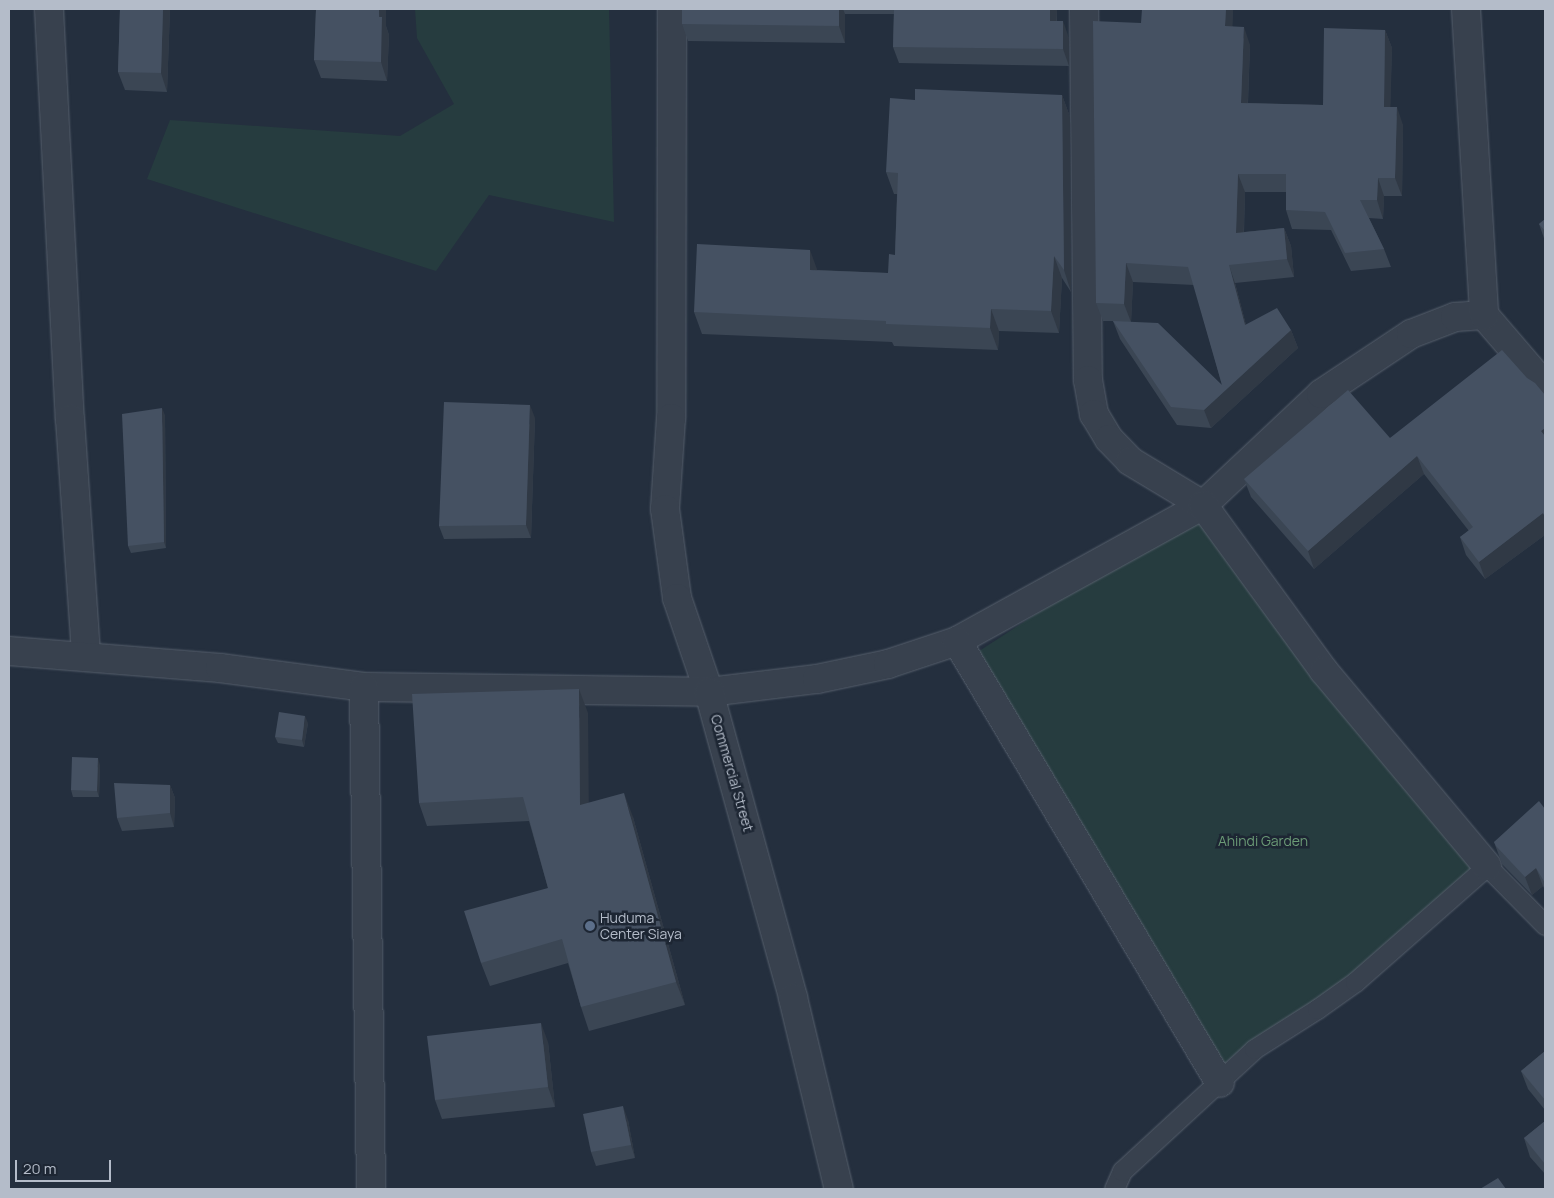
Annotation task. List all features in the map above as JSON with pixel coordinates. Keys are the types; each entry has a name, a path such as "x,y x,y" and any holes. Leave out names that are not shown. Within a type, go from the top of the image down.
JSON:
{"street":[{"path":"49,9 68,400 86,656"},
{"name":"Commercial Street","path":"672,9 671,418 665,509 677,598 709,692 793,998 839,1189"},
{"path":"1084,9 1088,380 1094,414 1109,439 1130,461 1203,505 1324,671 1487,866"},
{"path":"1466,9 1484,315 1545,386"},
{"path":"9,651 220,668 364,687 709,692 817,678 888,664 957,642 1203,505 1321,394 1411,334 1455,317 1484,315"},
{"path":"957,642 1220,1083"},
{"path":"364,687 371,1189"}],"lane":[{"path":"1114,1189 1122,1171 1220,1083 1254,1049 1355,982 1487,866 1545,925"}],"green space":[{"path":"415,9 609,9 614,222 489,195 436,271 147,179 170,120 400,136 454,104 417,38"},
{"name":"Ahindi Garden","path":"1203,505 1487,866 1220,1083 967,659"}],"building":[{"path":"120,9 163,9 161,73 118,72"},
{"path":"316,9 379,9 379,17 382,17 381,62 314,60"},
{"path":"682,9 839,9 839,26 682,24"},
{"path":"894,9 1050,9 1050,21 1063,21 1063,49 893,47"},
{"path":"1142,9 1226,9 1225,26 1244,27 1241,103 1323,105 1324,28 1385,30 1384,107 1397,107 1395,178 1378,178 1377,200 1360,200 1384,249 1345,253 1325,212 1286,210 1286,174 1238,174 1236,233 1284,228 1287,259 1229,265 1245,325 1277,308 1291,330 1204,410 1171,407 1113,321 1158,323 1222,385 1188,267 1126,263 1124,304 1096,303 1093,21 1141,23"},
{"path":"915,89 1062,95 1064,270 1054,256 1051,311 991,309 990,328 886,324 886,321 694,312 697,244 810,250 810,270 888,273 889,254 895,255 898,173 886,172 890,98 915,100"},
{"path":"1545,219 1545,231 1539,224"},
{"path":"1502,350 1545,395 1545,428 1541,431 1545,436 1545,516 1543,513 1479,562 1460,537 1473,527 1417,456 1308,551 1244,479 1348,390 1390,438"},
{"path":"444,402 530,405 526,525 439,526"},
{"path":"162,408 164,542 128,546 122,414"},
{"path":"579,689 580,805 624,793 676,982 581,1007 562,939 481,963 464,911 548,888 523,797 419,803 412,694"},
{"path":"279,712 305,716 302,740 275,737"},
{"path":"72,757 98,758 97,791 71,790"},
{"path":"114,783 170,785 170,813 117,818"},
{"path":"1539,801 1545,809 1545,883 1536,868 1525,877 1494,842"},
{"path":"541,1023 548,1087 435,1100 427,1036"},
{"path":"1545,1051 1545,1100 1521,1071"},
{"path":"623,1106 631,1145 591,1152 583,1114"},
{"path":"1545,1121 1545,1164 1524,1138"},
{"path":"1498,1178 1506,1189 1480,1189"}],"place":[{"name":"Huduma Center Siaya","path":"590,926"}]}
